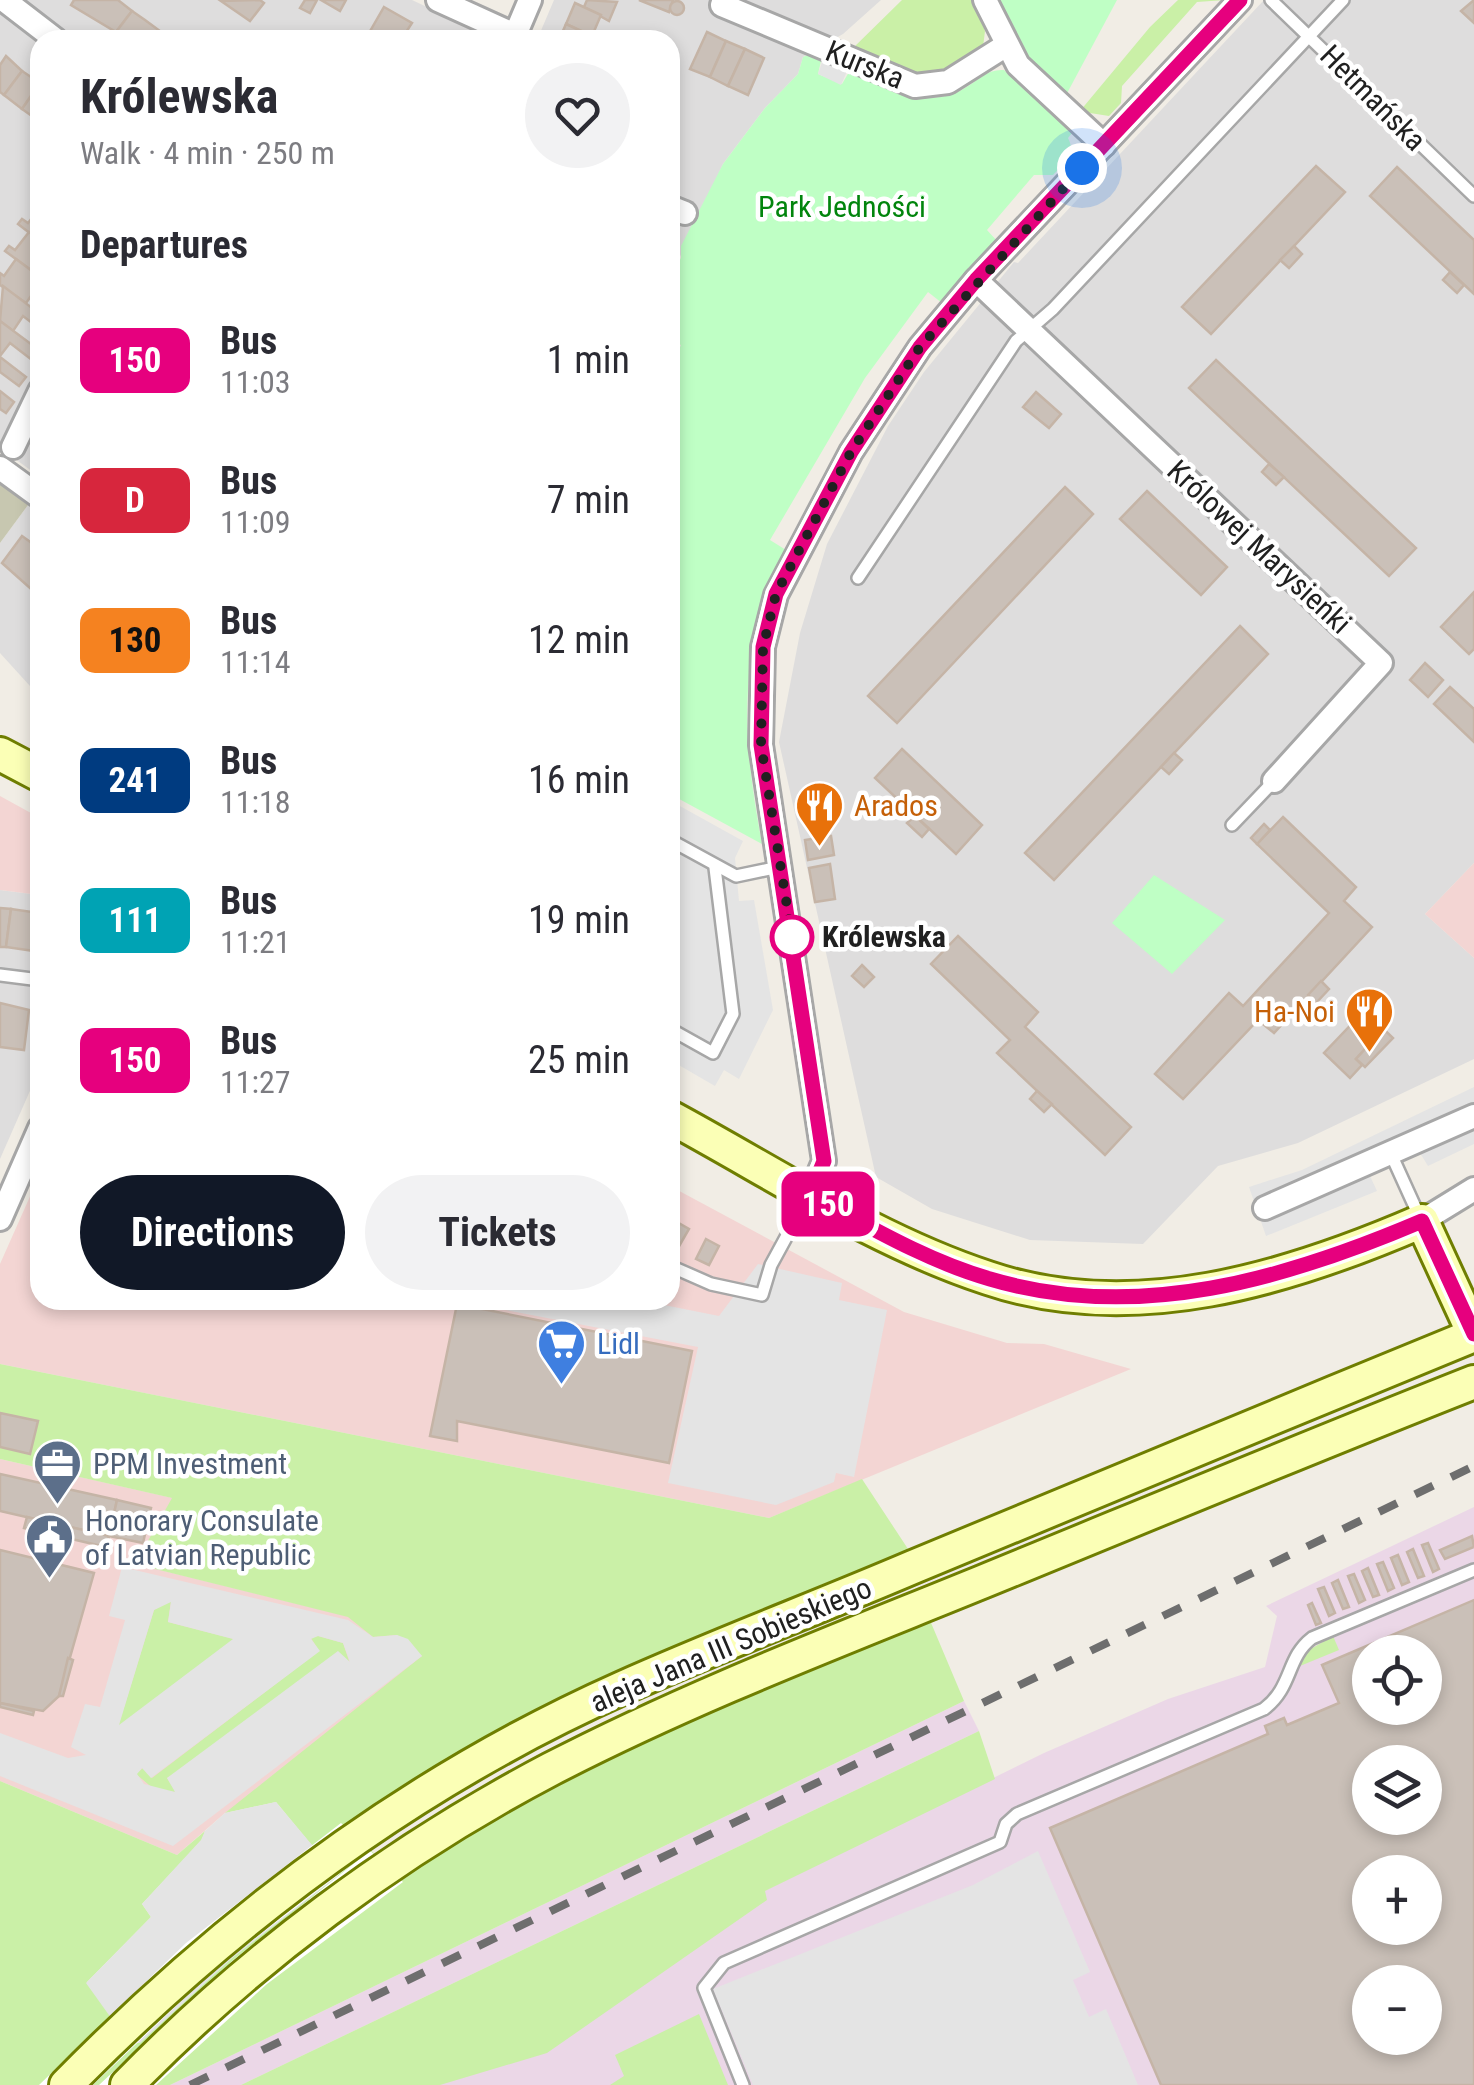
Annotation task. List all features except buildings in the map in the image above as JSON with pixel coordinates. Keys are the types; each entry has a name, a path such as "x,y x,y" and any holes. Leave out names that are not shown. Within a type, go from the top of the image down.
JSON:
{"main road":[{"path":"0,754 30,770"},
{"path":"680,1123 918,1251 991,1280 1110,1297 1215,1290 1263,1280 1422,1221 1474,1334"},
{"name":"aleja Jana III Sobieskiego","path":"66,2085 206,1951 356,1837 482,1760 619,1689 1474,1334"},
{"path":"1414,1406 1474,1348"},
{"name":"aleja Jana III Sobieskiego","path":"127,2085 242,1978 388,1867 502,1796 628,1731 1474,1382"}],"street":[{"path":"4,0 43,30"},
{"path":"438,0 500,30"},
{"path":"517,30 530,0"},
{"path":"985,0 1005,46 1038,88 1104,145"},
{"path":"810,1195 824,1161 764,772 759,690 763,647 776,594 792,557 888,392 976,280 1240,0"},
{"name":"Kurska","path":"722,4 915,86 948,82 1005,46"},
{"name":"Królowej Marysieńki","path":"976,280 1382,662 1274,781"},
{"path":"4,459 30,410"},
{"path":"4,459 30,431"},
{"path":"4,459 30,486"},
{"path":"1265,1208 1474,1116"},
{"path":"0,1219 12,1175 30,1145"},
{"path":"1422,1221 1474,1189"}],"lane":[{"name":"Hetmańska","path":"1271,0 1474,196"},
{"path":"858,578 962,417 1027,330 1053,309 1343,0"},
{"name":"Królowej Marysieńki","path":"1232,825 1274,781"},
{"path":"680,846 736,876 779,867"},
{"path":"680,1035 712,1054 733,1014 715,868"},
{"path":"0,975 30,979"},
{"path":"1390,1154 1422,1221"},
{"path":"680,1270 711,1284 762,1294 778,1250 810,1195"},
{"path":"743,2085 704,1988 724,1964 1000,1842 1006,1824 1017,1814 1264,1709 1279,1698 1300,1647 1312,1638 1474,1570"}],"shaded area":[{"path":"0,0 412,0 476,30 30,30 30,470 0,448"},
{"path":"554,0 881,0 843,34 803,57 798,74 765,108 723,164 680,256 680,30 541,30"},
{"path":"1264,0 1474,0 1474,863 1425,914 1474,958 1474,1059 1298,1143 1218,1166 1143,1244 1030,1240 932,1209 876,1177 779,742 800,633 827,544 888,426 924,372 1014,262 1018,263"},
{"path":"823,59 848,69 841,85 818,74"},
{"path":"0,484 28,505 0,543"},
{"path":"28,505 30,686 0,653 0,543"},
{"path":"0,796 30,812 30,894 0,890"},
{"path":"680,806 743,841 735,858 739,901 754,900 773,1010 739,1079 724,1070 715,1086 680,1066"},
{"path":"1474,863 1474,958 1425,914"},
{"path":"0,890 30,894 30,1091 0,1159"},
{"path":"1474,1087 1474,1144 1428,1166 1420,1153 1370,1176 1377,1191 1266,1236 1249,1187 1302,1170"},
{"path":"680,1191 904,1312 1007,1343 1044,1344 1131,1369 769,1518 0,1364 0,1264 30,1196 30,1310 680,1310"},
{"path":"758,1264 842,1283 839,1300 887,1310 854,1477 836,1473 834,1482 776,1505 668,1483 698,1347 506,1310 680,1308 719,1316"},
{"path":"0,1459 173,1498 136,1564 477,1648 225,1813 177,1855 0,1781"},
{"path":"1474,1507 1474,2085 427,2085 764,1891 1044,1753 1168,1699 1265,1667 1277,1616 1266,1606"},
{"path":"122,1567 348,1620 373,1637 397,1635 408,1639 422,1656 173,1846 0,1776 0,1733 68,1758 86,1755 71,1747 85,1704 100,1707 125,1620 109,1616","holes":["171,1602 168,1622 233,1639 119,1725 154,1610","318,1636 343,1643 350,1662 338,1651 167,1778 175,1792 144,1784 137,1774 142,1768 151,1778 320,1651 311,1639"]},
{"path":"964,1701 979,1731 241,2085 170,2085"},
{"path":"276,1802 338,1876 232,1958 140,2043 129,2043 86,1983 151,1917 142,1904 205,1831 225,1813"},
{"path":"1038,1851 1090,1972 1073,1980 1089,2017 1106,2009 1138,2085 753,2085 713,1989 973,1885"}],"green space":[{"path":"902,0 974,0 985,31 983,47 949,70 933,74 903,72 850,51"},
{"path":"997,0 1117,0 1065,97 1019,48"},
{"path":"1178,0 1225,0 1197,2 1122,86 1121,103 1109,116 1090,113 1087,117 1080,111 1150,27"},
{"name":"Park Jedności","path":"810,54 821,61 818,74 842,84 849,72 854,72 896,91 925,97 953,94 989,73 1004,70 1072,133 1065,163 1053,175 1034,175 987,230 998,242 942,303 928,292 865,378 770,540 786,550 758,624 748,695 750,767 762,844 680,799 680,260 681,246 723,164 765,108 798,74 803,57"},
{"path":"1154,875 1225,920 1172,974 1112,923"},
{"path":"0,1364 769,1518 862,1479 910,1552 488,1741 346,1826 400,1879 485,1823 628,1745 929,1618 964,1701 170,2085 0,2085 0,1781 177,1855 205,1831 202,1840 142,1904 151,1917 87,1982 139,2043 232,1958 337,1876 276,1802 225,1813 422,1656 397,1635 373,1637 348,1617 135,1564 172,1498 0,1459"},
{"path":"171,1601 168,1622 234,1639 118,1727 154,1610"},
{"path":"318,1636 343,1643 350,1664 167,1778 176,1792 155,1790 136,1774 143,1768 152,1778 319,1651 311,1638"},
{"path":"1333,1636 1339,1650 1300,1666 1309,1650"},
{"path":"979,1731 995,1779 765,1891 767,1900 547,2053 440,2085 241,2085"},
{"path":"699,2014 728,2085 610,2085 624,2076 615,2055"}],"pier":[{"path":"341,1823 403,1882 267,1984 156,2085 99,2085 232,1961 367,1853 215,1969 93,2085 39,2085 186,1943"}],"railway":[{"path":"190,2085 1474,1466"}],"bus line":[{"name":"150","path":"1240,0 976,280 920,347 851,452 792,557 776,594 763,647 759,690 761,745 824,1161 810,1195 918,1251 991,1280 1110,1297 1215,1290 1263,1280 1422,1221 1474,1334"}],"place":[{"name":"Arados","path":"819,848"},
{"name":"Królewska","path":"792,937"},
{"name":"Ha-Noi","path":"1370,1054"},
{"name":"Lidl","path":"562,1386"},
{"name":"PPM Investment","path":"58,1506"},
{"name":"Honorary Consulate of Latvian Republic","path":"50,1580"}],"route":[{"path":"792,937 761,745 759,690 763,647 776,594 792,557 851,452 920,347 976,280 1082,168"}]}
